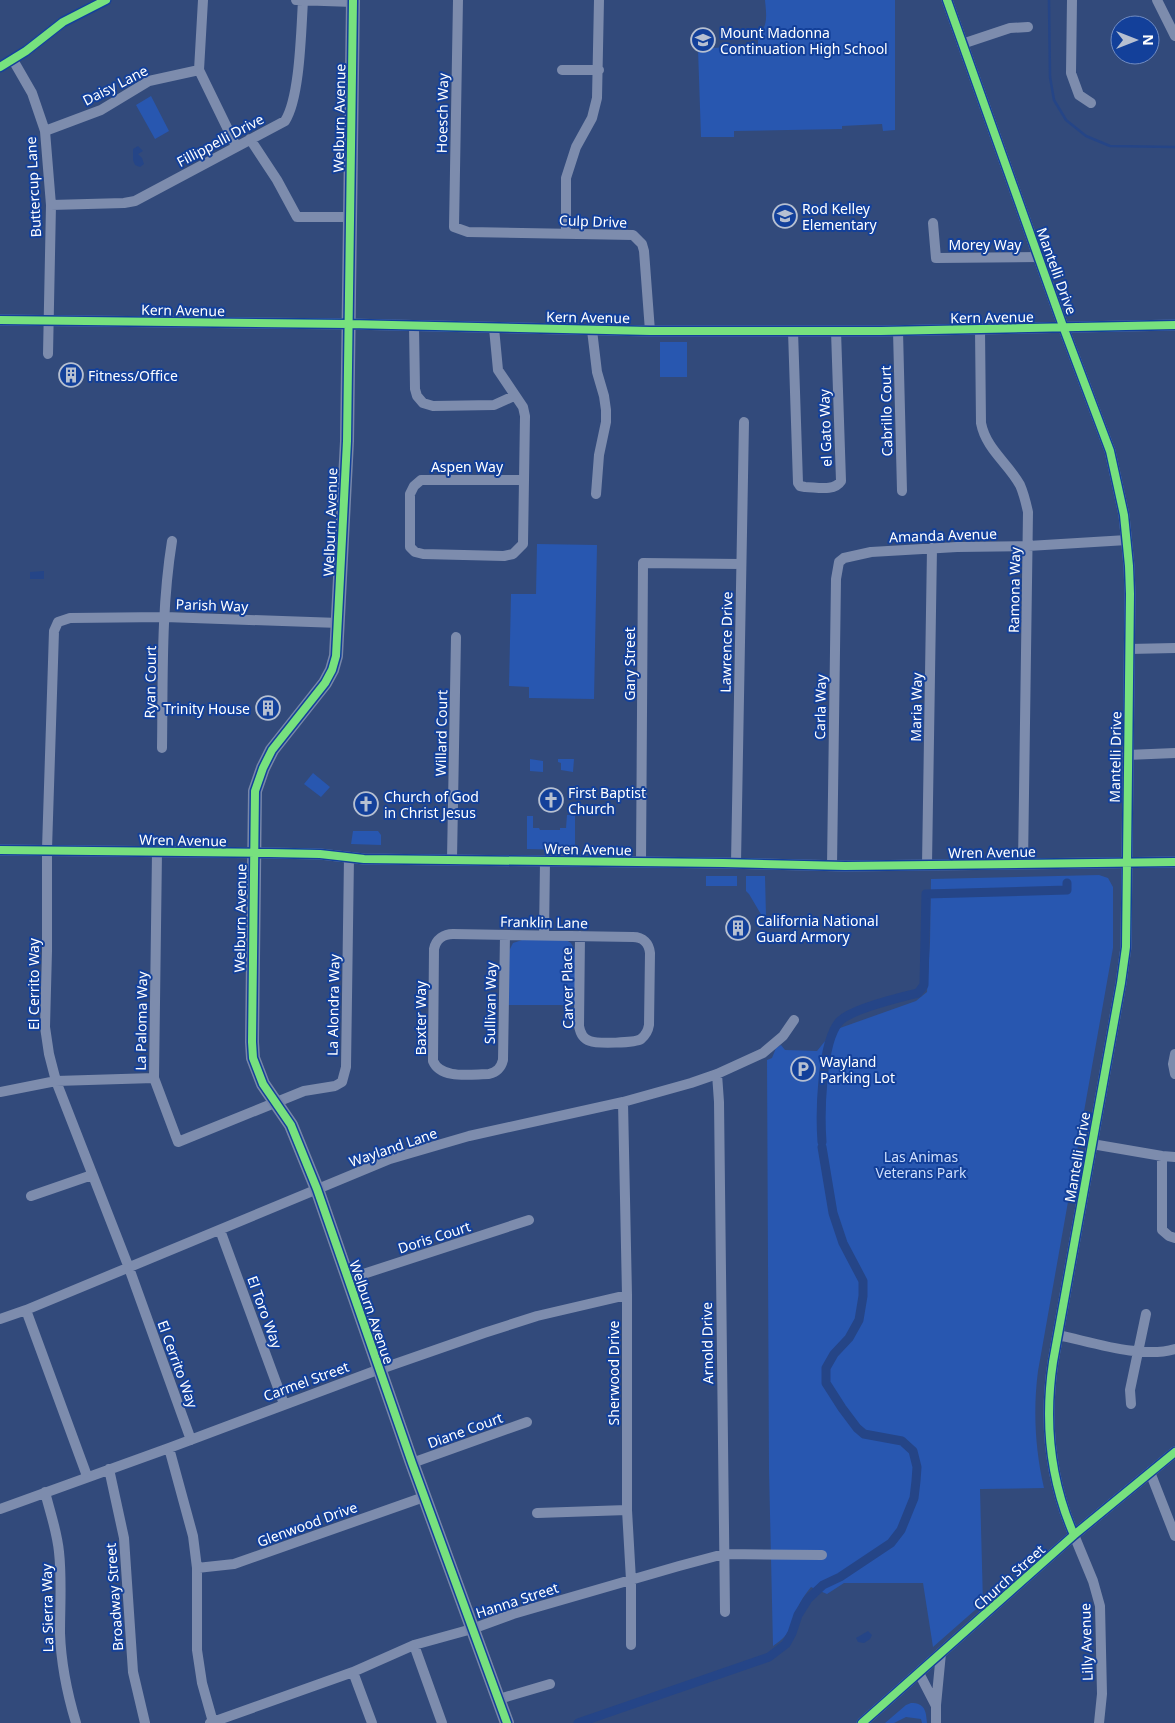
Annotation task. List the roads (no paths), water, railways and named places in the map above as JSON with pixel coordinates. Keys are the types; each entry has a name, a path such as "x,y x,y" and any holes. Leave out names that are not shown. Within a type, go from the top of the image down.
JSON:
{"main road":[{"name":"Welburn Avenue","path":"353,1 346,441 336,656 332,670 325,683 272,750 258,781 255,803 252,1042 254,1058 262,1084 291,1125 317,1189 424,1497 507,1723"}],"street":[{"path":"0,67 26,51 63,22 106,0"},
{"path":"203,0 199,70 236,146"},
{"path":"296,0 353,1"},
{"name":"Fillippelli Drive","path":"51,205 135,201 236,146 285,122 290,113 295,92 304,0"},
{"name":"Hoesch Way","path":"454,227 458,0"},
{"path":"566,234 566,178 576,147 592,118 597,98 600,0"},
{"name":"Mantelli Drive","path":"947,0 1110,451 1120,493 1127,540 1130,594 1126,863 1127,926 1124,964 1050,1382 1050,1440 1057,1486 1074,1535"},
{"path":"1072,0 1071,73 1079,95 1091,103"},
{"path":"1157,0 1175,36"},
{"path":"962,44 1010,28 1028,27"},
{"name":"Buttercup Lane","path":"13,60 32,93 45,131 51,205 48,354"},
{"name":"Daisy Lane","path":"45,131 101,110 149,81 199,70"},
{"path":"562,70 599,70"},
{"path":"250,139 277,180 297,217 350,217"},
{"name":"Morey Way","path":"933,223 936,258 1039,257"},
{"name":"Culp Drive","path":"454,227 468,232 624,234 633,236 642,244 650,312 650,331"},
{"name":"Kern Avenue","path":"0,320 349,324 650,331 898,331 1175,325"},
{"path":"414,326 415,389 417,396 423,403 433,406 494,405 514,396"},
{"path":"494,328 498,370 523,407 525,416 524,480"},
{"path":"592,330 597,372 606,410 606,422 599,456 596,494"},
{"name":"Ramona Way","path":"980,330 980,423 982,433 986,442 1020,485 1028,512 1023,864"},
{"name":"el Gato Way","path":"793,331 798,483 800,486 834,488 841,481 836,331"},
{"name":"Cabrillo Court","path":"898,331 902,491"},
{"name":"Lawrence Drive","path":"736,864 744,422"},
{"name":"Aspen Way","path":"421,480 524,480 522,544 513,554 504,556 423,554 415,552 410,547 410,494 414,486 421,480"},
{"name":"Amanda Avenue","path":"850,556 871,552 932,548 1028,546 1127,540"},
{"name":"Ryan Court","path":"162,748 167,572 172,541"},
{"name":"Maria Way","path":"927,866 932,548"},
{"name":"Carla Way","path":"832,866 836,579 839,562 850,556"},
{"name":"Gary Street","path":"641,862 643,563 741,564"},
{"name":"Parish Way","path":"84,618 165,617 339,623"},
{"name":"El Cerrito Way","path":"84,618 63,619 58,622 54,631 47,849 45,1027 56,1081 129,1268 191,1440"},
{"name":"Willard Court","path":"452,859 456,637"},
{"path":"1129,649 1175,648"},
{"path":"1128,755 1175,753"},
{"name":"Wren Avenue","path":"0,850 47,849 320,854 349,857 832,866 1175,862"},
{"name":"La Paloma Way","path":"157,852 154,1078 178,1142 274,1103"},
{"name":"La Alondra Way","path":"274,1103 304,1091 335,1086 342,1082 344,1078 346,1067 349,857"},
{"path":"544,935 545,861"},
{"name":"Franklin Lane","path":"441,937 449,934 637,937 645,941 650,948 649,1025 648,1032 643,1037"},
{"name":"Sullivan Way","path":"498,1070 503,1060 505,935"},
{"name":"Carver Place","path":"580,936 579,1026 582,1036 589,1041 596,1042 634,1041 643,1037"},
{"name":"Baxter Way","path":"441,937 434,949 433,1055 435,1066 446,1073 488,1074 498,1070"},
{"name":"Wayland Lane","path":"0,1319 129,1268 390,1159 469,1136 623,1102 717,1074 762,1053 783,1036 794,1020"},
{"path":"1175,1054 1173,1064 1175,1074"},
{"name":"Arnold Drive","path":"717,1074 725,1612"},
{"path":"0,1092 56,1081 154,1078"},
{"name":"Sherwood Drive","path":"623,1102 627,1295 627,1510 631,1580 631,1645"},
{"path":"1092,1144 1175,1157"},
{"path":"1162,1156 1162,1230 1175,1238"},
{"path":"32,1196 92,1175"},
{"name":"Doris Court","path":"348,1280 529,1220"},
{"name":"El Toro Way","path":"220,1230 284,1404"},
{"name":"Carmel Street","path":"0,1508 170,1448 379,1369 536,1316 627,1295"},
{"path":"26,1310 87,1476"},
{"path":"1131,1404 1130,1390 1146,1314"},
{"path":"1058,1336 1138,1352 1175,1349"},
{"name":"Diane Court","path":"412,1463 527,1422"},
{"path":"170,1448 193,1536 197,1568 197,1650 202,1683 212,1722"},
{"name":"Church Street","path":"862,1723 1074,1535 1175,1452"},
{"name":"Broadway Street","path":"109,1469 124,1538 133,1672 145,1723"},
{"path":"1150,1472 1175,1536"},
{"name":"La Sierra Way","path":"45,1492 55,1528 59,1552 62,1667 76,1723"},
{"name":"Glenwood Drive","path":"197,1568 234,1564 424,1497"},
{"path":"537,1513 627,1510"},
{"name":"Lilly Avenue","path":"1074,1535 1093,1581 1100,1606 1102,1694 1099,1723"},
{"name":"Hanna Street","path":"212,1722 353,1672 414,1645 472,1629 513,1614 724,1554 822,1555"},
{"path":"414,1645 442,1723"},
{"path":"936,1723 941,1653"},
{"path":"353,1672 372,1723"},
{"path":"919,1674 936,1706"},
{"path":"499,1699 550,1684"},
{"path":"239,1713 242,1723"}],"waterway":[{"path":"1049,0 1050,77 1054,100 1066,120 1086,136 1110,146 1175,147"},
{"path":"822,1142 821,1115 825,1062 828,1046 839,1022 853,1013 918,993 924,985 926,894 1067,890 1067,883"},
{"path":"578,1723 769,1657 786,1644 798,1615 808,1599 823,1585 840,1577 891,1543 901,1530 914,1498 917,1467 913,1451 902,1441 864,1434 842,1408 826,1383 826,1368 834,1354 849,1338 859,1320 863,1296 863,1281 843,1243 833,1213 822,1147"}],"place":[{"name":"Mount Madonna Continuation High School","path":"703,40"},
{"name":"Rod Kelley Elementary","path":"785,216"},
{"name":"Fitness/Office","path":"71,375"},
{"name":"Trinity House","path":"268,708"},
{"name":"First Baptist Church","path":"551,800"},
{"name":"Church of God in Christ Jesus","path":"366,804"},
{"name":"California National Guard Armory","path":"738,928"},
{"name":"Wayland Parking Lot","path":"803,1069"}],"park label":[{"name":"Las Animas Veterans Park","path":"921,1164"}]}
